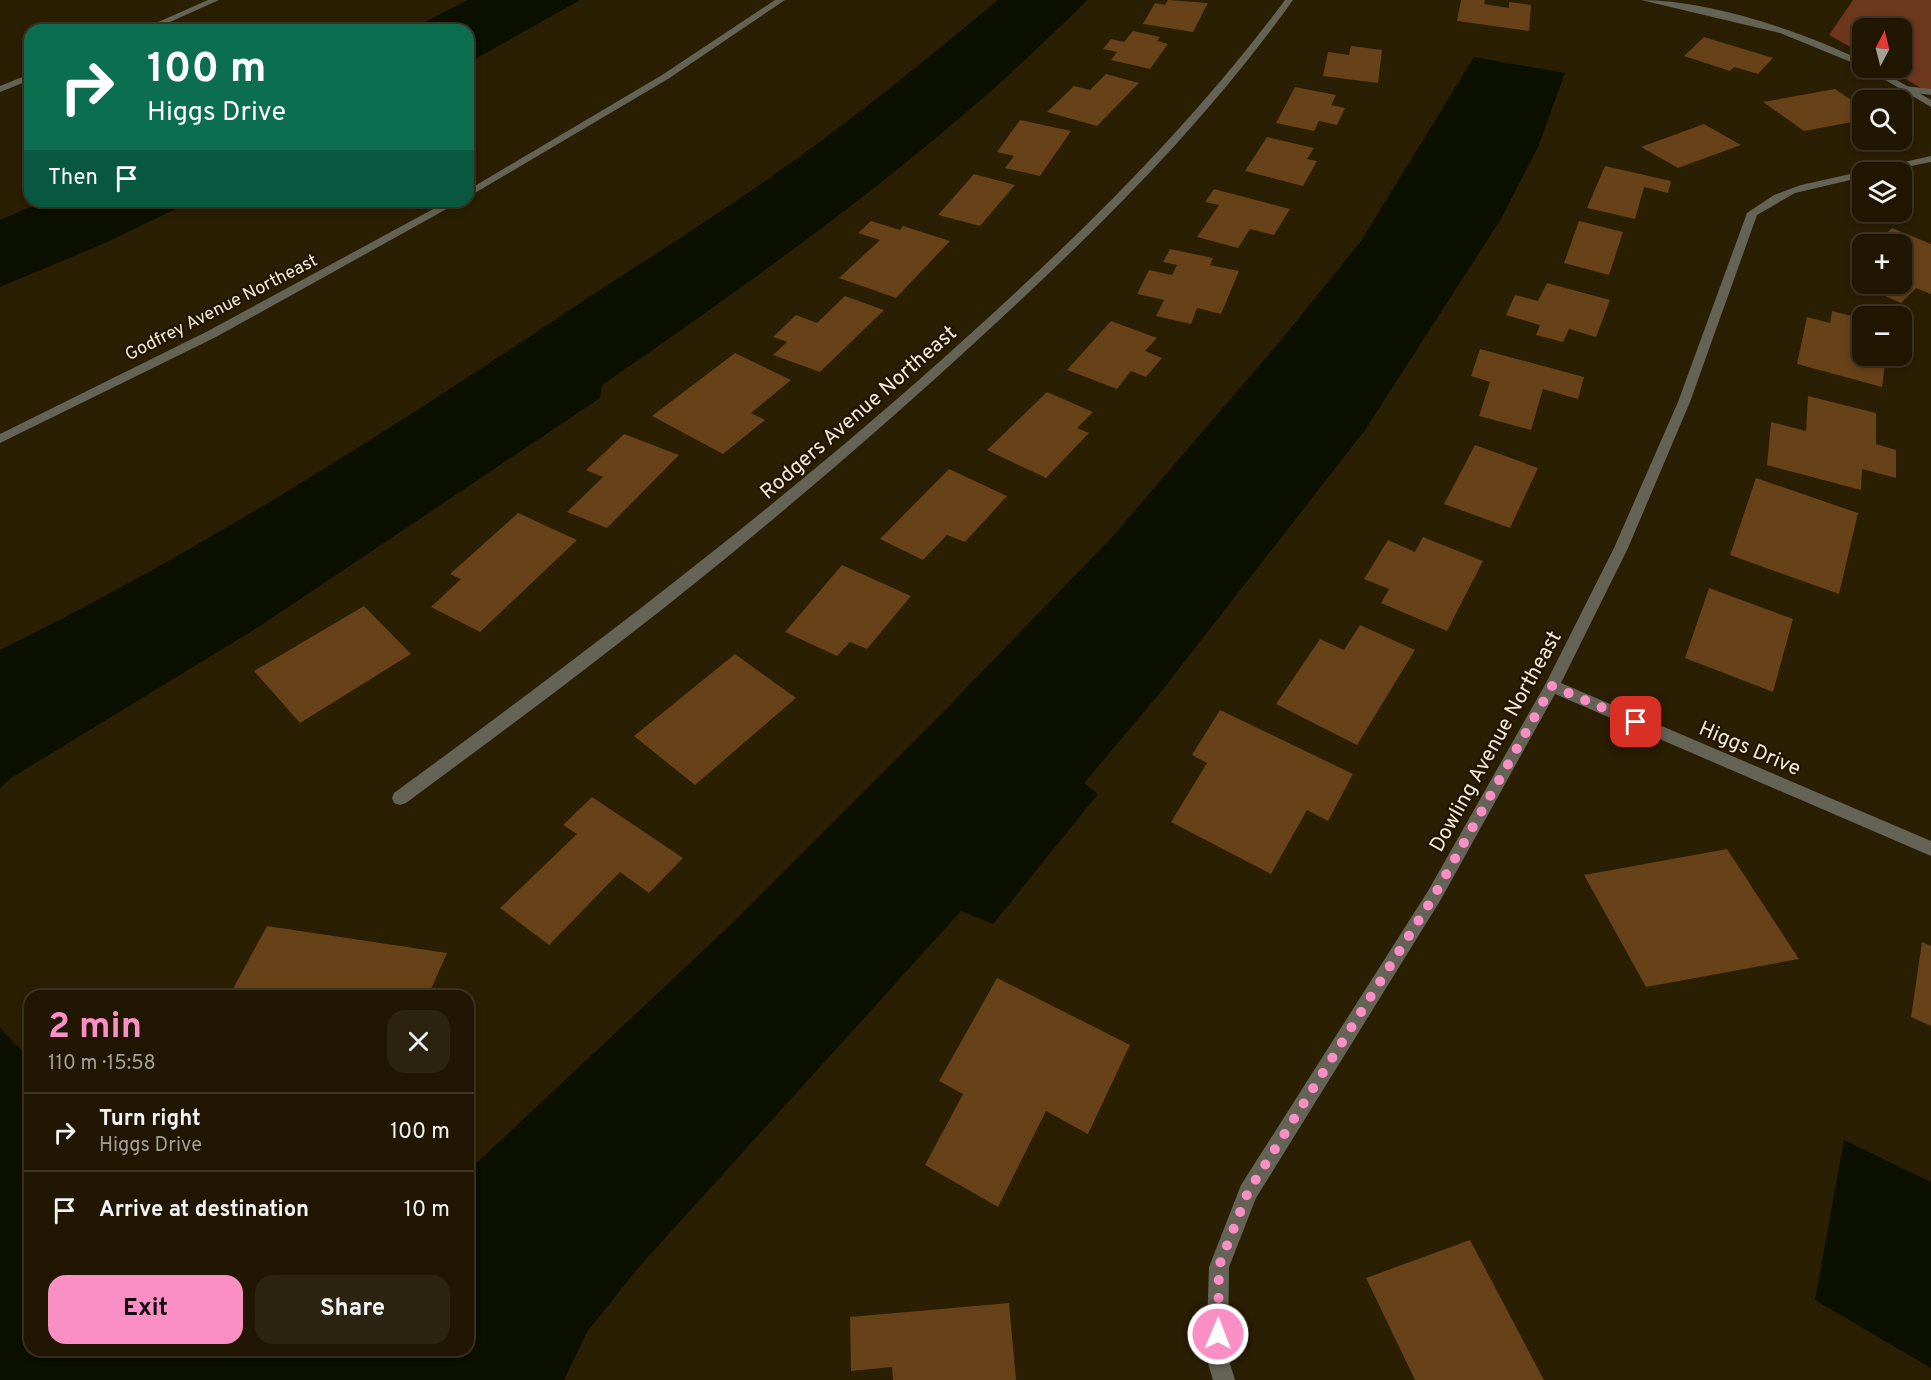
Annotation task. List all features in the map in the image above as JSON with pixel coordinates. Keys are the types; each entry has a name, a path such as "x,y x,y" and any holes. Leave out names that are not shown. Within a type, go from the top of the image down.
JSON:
{"street":[{"path":"158,24 215,0"},
{"path":"474,190 664,77 781,0"},
{"name":"Rodgers Avenue Northeast","path":"400,798 622,633 796,493 936,374 1047,271 1137,181 1208,103 1265,34 1289,0"},
{"path":"1645,0 1776,28 1812,40 1852,59"},
{"path":"1888,78 1931,104"},
{"path":"0,89 24,79"},
{"path":"1905,88 1931,92"},
{"path":"1912,163 1931,159"},
{"name":"Dowling Avenue Northeast","path":"1224,1380 1217,1357 1219,1266 1248,1192 1434,896 1552,686 1620,548 1684,402 1752,213 1772,197 1801,187 1852,176"},
{"name":"Godfrey Avenue Northeast","path":"0,440 212,334 445,207"},
{"name":"Higgs Drive","path":"1552,686 1931,849"}],"shaded area":[{"path":"468,0 580,0 474,60 474,24 421,24"},
{"path":"998,0 1087,0 974,106 914,156 791,251 602,385 600,398 260,626 11,778 0,788 0,650 144,575 214,535 353,451 489,363 792,162 891,87"},
{"path":"1853,0 1931,0 1931,94 1904,78 1912,78 1912,18 1852,18 1852,48 1829,35"},
{"path":"1474,57 1565,73 1538,147 1501,219 1365,430 1160,693 1084,783 1098,794 993,924 961,911 638,1268 587,1332 564,1380 0,1380 0,1028 24,1053 24,1356 474,1356 474,1165 722,933 949,706 1113,536 1282,339 1361,241"},
{"path":"31,207 180,207 105,243 0,287 0,220"},
{"path":"1844,1140 1931,1182 1931,1368 1815,1300"}],"building":[{"path":"1168,0 1208,3 1193,32 1143,24 1155,3 1165,5"},
{"path":"1461,0 1485,0 1484,4 1509,8 1509,2 1531,5 1529,31 1457,21"},
{"path":"1133,31 1160,37 1157,41 1168,44 1150,69 1111,60 1117,52 1103,49 1111,39 1124,42"},
{"path":"1704,37 1773,58 1758,74 1734,67 1730,71 1684,56"},
{"path":"1351,46 1382,50 1378,83 1323,76 1328,52 1349,55"},
{"path":"1106,74 1139,83 1097,126 1047,112 1074,86 1090,90"},
{"path":"1295,87 1336,95 1331,105 1345,108 1337,125 1319,121 1314,131 1276,123"},
{"path":"1835,89 1852,101 1852,122 1804,131 1763,102"},
{"path":"1020,120 1071,131 1040,176 1005,168 1014,156 997,152"},
{"path":"1704,124 1741,145 1678,168 1641,147"},
{"path":"1267,137 1314,148 1307,159 1317,161 1303,186 1245,171"},
{"path":"1605,166 1671,181 1668,193 1644,187 1635,219 1587,208"},
{"path":"974,174 1015,185 980,226 938,215"},
{"path":"1214,189 1290,209 1274,235 1250,229 1238,248 1197,237 1219,205 1205,202"},
{"path":"871,221 900,230 903,226 950,241 896,298 839,278 880,240 858,233"},
{"path":"1579,221 1623,232 1609,275 1564,263"},
{"path":"1892,228 1907,234 1886,234"},
{"path":"1912,236 1931,244 1931,294 1916,288 1912,292"},
{"path":"1170,249 1213,258 1210,265 1239,271 1221,314 1197,308 1191,324 1156,316 1164,300 1137,294 1149,270 1172,275 1177,265 1163,262"},
{"path":"1547,283 1610,300 1596,337 1569,329 1563,342 1536,335 1540,325 1506,315 1515,295 1538,301"},
{"path":"1880,294 1910,294 1901,303"},
{"path":"845,296 884,310 820,372 773,355 787,342 773,337 796,315 817,323"},
{"path":"1832,311 1852,316 1852,366 1885,366 1882,387 1797,364 1807,317 1830,323"},
{"path":"1111,321 1157,338 1145,351 1162,358 1146,377 1131,371 1117,389 1067,370"},
{"path":"1480,349 1584,377 1578,399 1543,389 1531,430 1479,416 1490,382 1471,376"},
{"path":"735,353 791,380 751,413 765,420 723,454 652,416"},
{"path":"1047,392 1093,412 1077,428 1089,433 1046,478 987,450"},
{"path":"1808,396 1876,413 1876,444 1896,450 1896,478 1862,469 1861,490 1767,465 1771,422 1806,431"},
{"path":"624,434 679,455 607,528 567,512 603,477 586,470"},
{"path":"1475,445 1538,468 1510,528 1444,504"},
{"path":"949,469 1007,496 965,542 947,535 923,560 880,539"},
{"path":"1756,478 1858,513 1839,594 1730,555"},
{"path":"518,513 577,540 480,632 431,607 461,579 450,574"},
{"path":"1423,537 1483,561 1447,631 1381,603 1389,589 1364,579 1388,540 1415,552"},
{"path":"842,565 911,596 867,649 850,642 837,656 785,632"},
{"path":"1709,588 1793,619 1773,692 1685,658"},
{"path":"364,606 411,654 300,723 254,671"},
{"path":"1360,625 1415,650 1357,745 1276,704 1320,639 1344,650"},
{"path":"735,654 796,698 695,785 634,736"},
{"path":"1220,710 1353,774 1328,821 1307,810 1271,874 1171,822 1207,763 1192,755"},
{"path":"592,797 683,858 649,893 620,872 549,945 500,908 577,834 563,825"},
{"path":"1727,849 1799,959 1646,987 1584,875"},
{"path":"267,926 447,953 431,990 232,990"},
{"path":"1922,942 1931,946 1931,1026 1911,1017"},
{"path":"997,978 1130,1045 1088,1134 1046,1111 998,1207 925,1165 963,1094 939,1081"},
{"path":"1470,1240 1544,1380 1415,1380 1366,1278"},
{"path":"1009,1303 1016,1380 893,1380 892,1367 851,1371 850,1317"}],"route":[{"path":"1218,1334 1219,1266 1248,1192 1434,896 1552,686 1636,722"}]}
